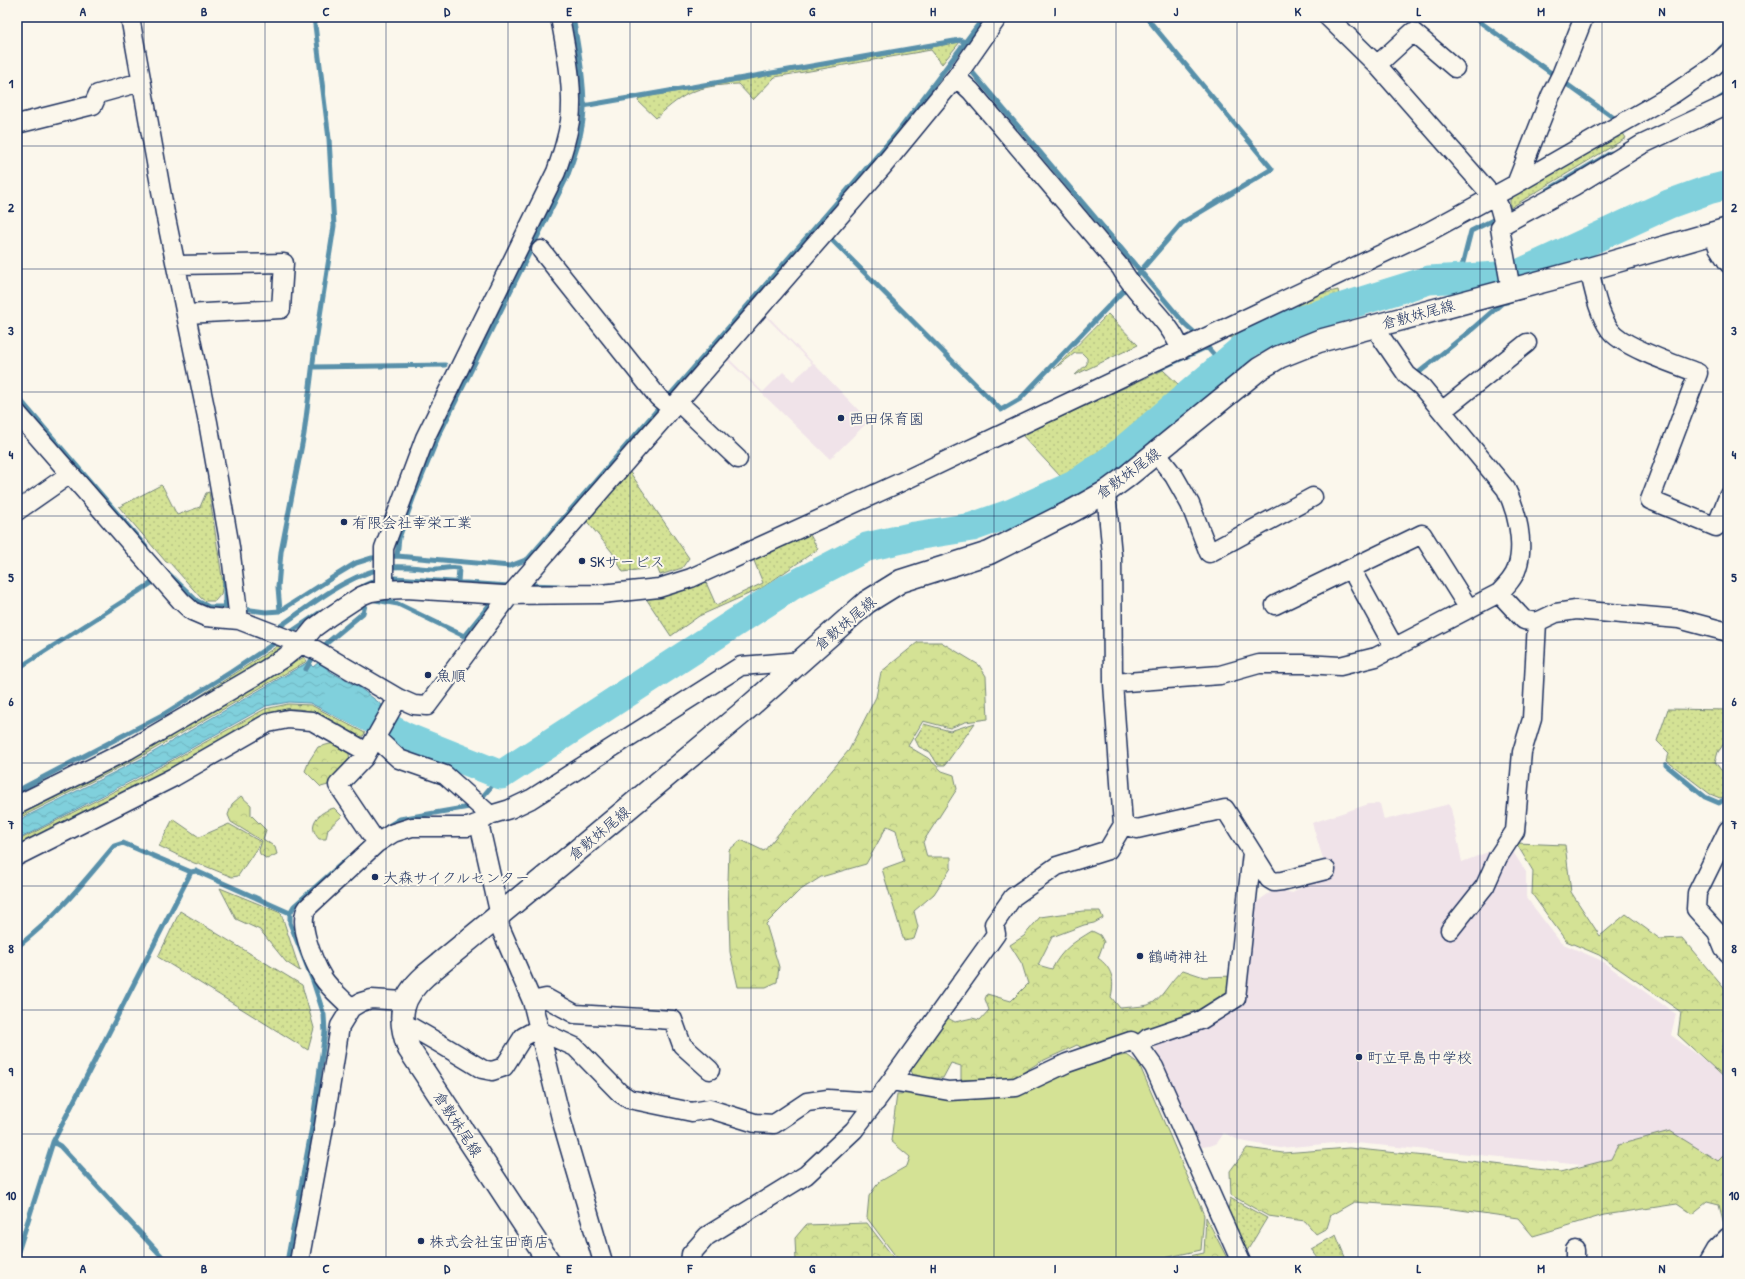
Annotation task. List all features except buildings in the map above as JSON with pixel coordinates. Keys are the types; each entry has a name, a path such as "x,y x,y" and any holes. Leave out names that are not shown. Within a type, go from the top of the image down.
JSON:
{"main road":[{"name":"倉敷妹尾線","path":"549,1262 414,1057 406,1041 402,1024 404,1001 417,983 566,860 802,661 867,602 901,581 989,554 1106,492 1259,368 1279,357 1319,341 1511,286 1590,269 1720,231"}],"street":[{"path":"130,17 176,265 208,422 227,531 238,612"},
{"path":"384,588 384,548 425,438 556,172 561,158 570,121 571,100 570,81 560,17"},
{"path":"20,423 70,474 192,611 206,617 238,612 302,644 398,698 414,705 427,706 502,595 675,405 883,166 956,77 998,17"},
{"path":"1328,17 1377,65 1496,205 1511,286"},
{"path":"1496,205 1520,176 1584,17"},
{"path":"1377,65 1413,32 1456,68"},
{"path":"1520,176 1673,94 1714,66 1728,54"},
{"path":"956,77 971,91 1121,268 1131,284 1169,327 1179,345"},
{"path":"17,124 93,105 98,94 141,82"},
{"path":"17,805 153,736 270,667 302,644 314,628 361,596 384,588 502,595 617,593 660,588 691,578 892,486 1179,345 1430,231 1496,205 1574,186 1641,146 1728,104"},
{"path":"1720,231 1718,247 1728,263"},
{"path":"541,250 658,397 675,405 738,459"},
{"path":"176,265 284,263 281,309 186,314"},
{"path":"1590,269 1599,308 1610,331 1625,343 1698,373 1650,500 1716,527 1728,497"},
{"path":"1113,683 1220,675 1259,664 1340,666 1376,657 1499,594 1512,579 1518,568 1520,550 1518,522 1513,504 1506,490 1422,387 1407,376 1382,340 1375,326"},
{"path":"1442,412 1527,343"},
{"path":"1156,453 1174,476 1190,504 1210,553 1313,497"},
{"path":"17,511 70,474"},
{"path":"690,1262 691,1254 707,1236 806,1174 854,1130 876,1102 996,934 994,924 1013,897 1057,866 1108,850 1123,825 1113,683 1112,555 1106,492"},
{"path":"1275,605 1422,534 1469,609"},
{"path":"1351,569 1394,647"},
{"path":"1499,594 1524,620 1537,622 1556,613 1576,610 1679,619 1728,632"},
{"path":"1450,930 1485,886 1498,857 1515,831 1522,752 1532,719 1537,622"},
{"path":"351,1008 324,979 319,970 306,935 304,914 308,907 373,838 412,827 468,826 510,809 531,799 741,666 802,661"},
{"path":"373,838 338,785 358,765 398,698"},
{"path":"17,856 161,783 268,723 288,719 312,721 377,735 399,759 445,775 485,819 500,927 532,1001 562,1122 603,1262"},
{"path":"1123,825 1138,829 1225,809 1268,879 1274,882 1326,870"},
{"path":"1728,830 1697,893 1696,909 1717,932 1724,949 1728,954"},
{"path":"1138,1046 1148,1038 1201,1020 1236,998 1252,853"},
{"path":"532,1001 546,998 575,1014 673,1020 682,1045 710,1070"},
{"path":"299,1262 323,1132 337,1037 340,1026 351,1008 360,1002 371,999 404,1001"},
{"path":"402,1024 426,1035 482,1069 492,1071 504,1067 523,1037 532,1032 540,1031 575,1047 620,1093 629,1099 692,1112 710,1109 755,1123 774,1124 807,1102 828,1099 876,1102"},
{"path":"891,1081 949,1091 1016,1087 1067,1063 1131,1041 1138,1046 1154,1067 1241,1262"},
{"path":"1708,1262 1715,1250 1728,1237"}],"shaded area":[{"path":"764,312 869,421 830,459 724,357","holes":["764,315 812,364 793,381 783,372 763,392 727,357"]},
{"path":"1369,804 1380,804 1384,820 1450,804 1462,862 1496,849 1510,847 1526,872 1526,897 1561,943 1600,960 1676,1014 1671,1035 1728,1078 1728,1161 1621,1167 1582,1165 1346,1142 1280,1148 1241,1141 1224,1133 1217,1143 1209,1146 1202,1147 1197,1143 1152,1041 1221,1013 1225,1017 1236,1008 1251,906 1275,889 1293,893 1296,890 1328,875 1312,823"}],"green space":[{"path":"960,42 942,64 931,50 775,77 753,100 738,84 712,86 684,96 656,118 638,101 639,98"},
{"path":"1619,127 1626,138 1510,208 1510,200 1516,192"},
{"path":"1338,290 1339,295 1272,318 1231,338 1228,335 1302,298"},
{"path":"1108,314 1138,345 1075,375 1087,364 1087,358 1082,353 1075,353 1054,369"},
{"path":"1163,370 1179,385 1105,449 1061,477 1022,435"},
{"path":"629,471 689,558 682,568 660,575 657,567 623,572 612,552 585,519"},
{"path":"161,485 177,515 200,507 206,493 209,492 223,584 221,594 215,601 205,601 201,598 170,563 166,562 119,507"},
{"path":"809,533 818,549 762,588 699,616 671,636 643,594 704,578 716,605 763,583 752,556"},
{"path":"918,642 941,642 979,665 986,676 988,719 965,722 950,728 923,721 908,746 928,758 942,771 954,775 957,789 923,842 927,857 951,857 951,868 934,894 914,911 918,927 914,939 904,941 882,869 904,861 896,830 887,826 866,864 821,877 799,891 766,924 779,967 777,982 766,987 738,987 730,952 728,882 729,850 741,840 764,851 849,750 876,697 881,672"},
{"path":"279,645 282,651 167,723 17,796 158,723"},
{"path":"304,657 307,661 142,756 17,819 17,813 217,706"},
{"path":"288,704 311,705 365,733 363,736 358,737 324,717 306,710 280,710 269,714 160,775 17,847 17,841 148,774 265,709"},
{"path":"1668,709 1728,710 1728,738 1718,752 1715,762 1721,770 1728,774 1728,795 1720,798 1710,794 1667,761 1669,753 1657,741"},
{"path":"975,723 945,765 938,765 930,752 919,747 915,739 924,724 950,731"},
{"path":"334,743 349,753 350,765 328,785 321,787 305,771 309,761 318,747"},
{"path":"241,796 251,805 251,815 266,830 263,839 275,847 277,854 267,859 260,854 259,850 262,841 231,822 228,815 232,804"},
{"path":"334,808 342,816 328,829 326,839 319,839 315,834 314,824 319,816"},
{"path":"173,819 199,837 229,824 261,842 238,876 232,877 194,863 159,846"},
{"path":"1516,843 1565,845 1571,892 1600,936 1626,914 1660,939 1682,938 1728,993 1728,1032 1721,1052 1728,1060 1728,1081 1678,1035 1681,1012 1599,955 1566,941 1532,894 1533,871"},
{"path":"220,888 281,913 300,971 286,962 260,930 236,919"},
{"path":"180,911 302,985 314,1028 308,1050 158,957"},
{"path":"1083,911 1100,911 1103,918 1094,923 1084,925 1052,937 1038,965 1052,969 1064,951 1092,931 1100,935 1104,942 1098,958 1109,970 1113,985 1111,997 1120,1008 1145,1006 1158,999 1183,970 1204,977 1233,976 1233,994 1185,1022 1137,1034 1088,1051 1077,1045 1040,1062 1014,1078 961,1080 961,1066 951,1063 943,1078 914,1077 909,1066 944,1016 955,1022 972,1018 980,1020 989,1010 985,999 987,994 1011,1001 1028,984 1022,964 1010,945 1024,936 1040,917"},
{"path":"1127,1055 1139,1064 1204,1215 1201,1250 1146,1262 900,1262 867,1218 869,1196 879,1182 907,1166 910,1157 891,1141 897,1094 1029,1089 1094,1060"},
{"path":"1670,1131 1718,1161 1728,1151 1728,1225 1725,1228 1719,1205 1707,1202 1692,1214 1677,1204 1604,1215 1533,1236 1518,1218 1453,1209 1354,1202 1331,1215 1327,1228 1316,1234 1305,1221 1268,1216 1231,1195 1230,1171 1247,1148 1283,1153 1349,1148 1560,1172 1611,1159 1618,1145"},
{"path":"1230,1198 1267,1218 1247,1251 1228,1211"},
{"path":"1206,1217 1229,1262 1160,1262 1204,1253"},
{"path":"867,1223 897,1262 796,1262 795,1238 806,1225"},
{"path":"1336,1235 1347,1262 1321,1262 1311,1249"},
{"path":"1728,1249 1728,1262 1718,1262"}],"water":[{"path":"308,662 313,667 319,662 331,672 360,688 382,705 365,731 310,703 289,702 266,706 163,764 17,840 17,821 145,757"}],"waterway":[{"path":"280,611 278,587 281,552 304,434 314,354 334,226 329,139 314,17"},
{"path":"397,556 399,538 438,437 567,177 573,160 580,135 584,109 582,74 573,17"},
{"path":"166,573 167,572 197,601 209,607 227,607 266,612 280,611 356,563 372,558 397,556 510,566 528,559 897,133 984,17"},
{"path":"830,238 1001,410 1020,399 1124,290 1182,223 1272,169 1146,17"},
{"path":"1473,17 1614,118"},
{"path":"583,106 960,40 966,42"},
{"path":"1720,49 1728,42"},
{"path":"973,73 1185,324 1196,334"},
{"path":"1719,99 1728,93"},
{"path":"1548,190 1611,153"},
{"path":"338,701 406,737 501,775 790,587 867,547 915,536 972,527 1012,513 1074,485 1115,457 1249,343 1291,323 1429,280 1516,275 1669,204 1708,190 1728,185"},
{"path":"1459,278 1471,231 1499,217"},
{"path":"1417,374 1502,303 1507,302"},
{"path":"1159,369 1207,347 1223,365"},
{"path":"313,367 445,365"},
{"path":"17,396 146,547"},
{"path":"279,627 332,590 361,575 376,570 392,567 436,569 452,567 459,568 458,582"},
{"path":"225,578 225,607"},
{"path":"363,586 374,581 395,578 509,586"},
{"path":"17,669 158,579"},
{"path":"528,585 559,586"},
{"path":"306,669 312,659 328,642 363,613 366,601 370,599 398,604 464,636 495,598"},
{"path":"288,634 319,613"},
{"path":"17,791 164,714 279,640"},
{"path":"1666,765 1705,797 1719,803 1728,797"},
{"path":"484,795 501,775"},
{"path":"387,827 400,819 469,807"},
{"path":"17,947 56,912 114,846 123,843 191,872 196,871 290,913"},
{"path":"287,1262 312,1127 325,1032 324,1015 313,981 290,923 290,913 294,906 348,858"},
{"path":"17,1255 53,1142 191,872"},
{"path":"53,1142 60,1146 167,1262"}],"place":[{"name":"西田保育園","path":"841,418"},
{"name":"有限会社幸栄工業","path":"344,522"},
{"name":"SKサービス","path":"582,561"},
{"name":"魚順","path":"428,675"},
{"name":"大森サイクルセンター","path":"375,877"},
{"name":"鶴崎神社","path":"1140,956"},
{"name":"町立早島中学校","path":"1359,1057"},
{"name":"株式会社宝田商店","path":"421,1241"}]}
